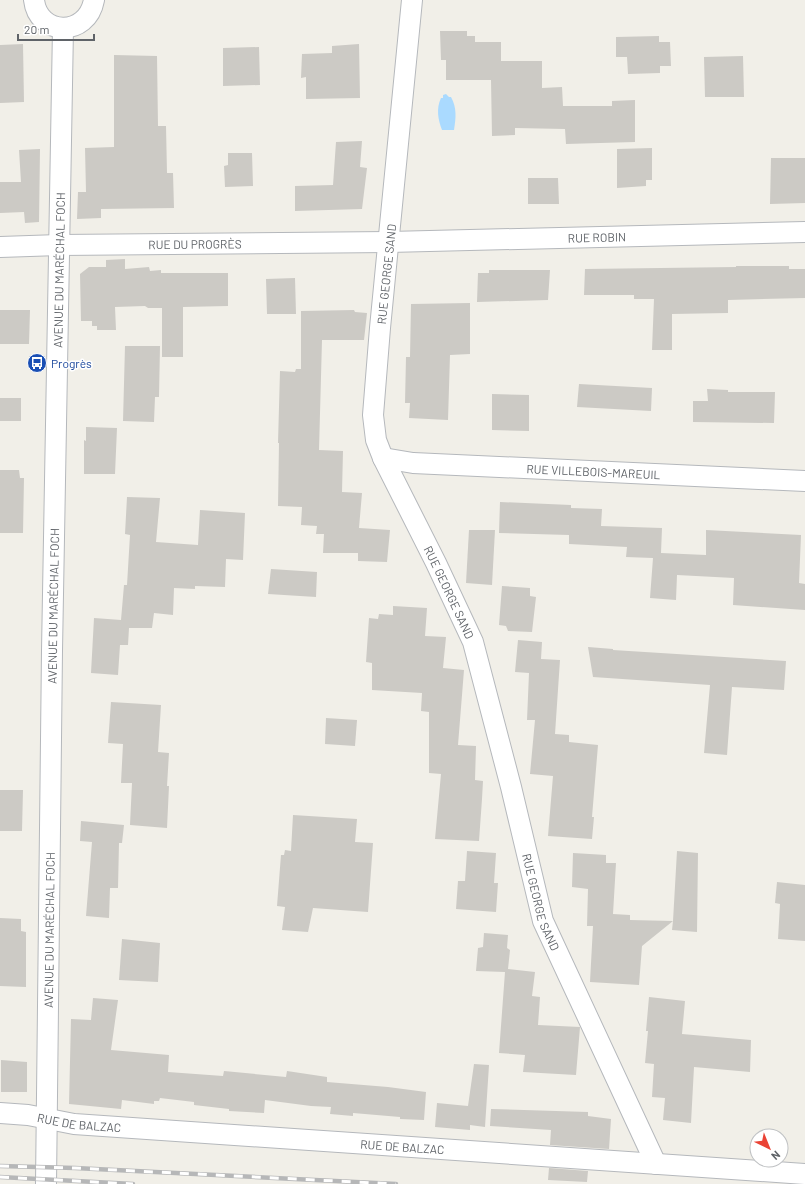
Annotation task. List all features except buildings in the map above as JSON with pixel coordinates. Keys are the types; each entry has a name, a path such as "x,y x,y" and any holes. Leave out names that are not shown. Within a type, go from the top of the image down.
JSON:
{"street":[{"path":"34,0 37,12 48,24 63,28 72,27 87,18 92,10 94,0"},
{"name":"RUE GEORGE SAND","path":"412,0 380,328 373,415 376,440 383,458 436,563 473,642 511,787 543,921 656,1164"},
{"name":"AVENUE DU MARÉCHAL FOCH","path":"46,1184 52,635 63,28"},
{"name":"RUE ROBIN","path":"389,242 805,232"},
{"name":"RUE DU PROGRÈS","path":"0,247 389,242"},
{"name":"RUE VILLEBOIS-MAREUIL","path":"383,458 413,462 805,481"},
{"name":"RUE DE BALZAC","path":"0,1112 28,1115 74,1124 805,1174"}],"water":[{"path":"446,94 451,97 455,109 456,117 454,130 442,130 439,122 438,106 441,98 443,98 443,95"}],"railway":[{"path":"0,1166 75,1168 396,1184"},
{"path":"0,1177 133,1184"}],"place":[{"name":"Progrès","path":"37,363"}]}
